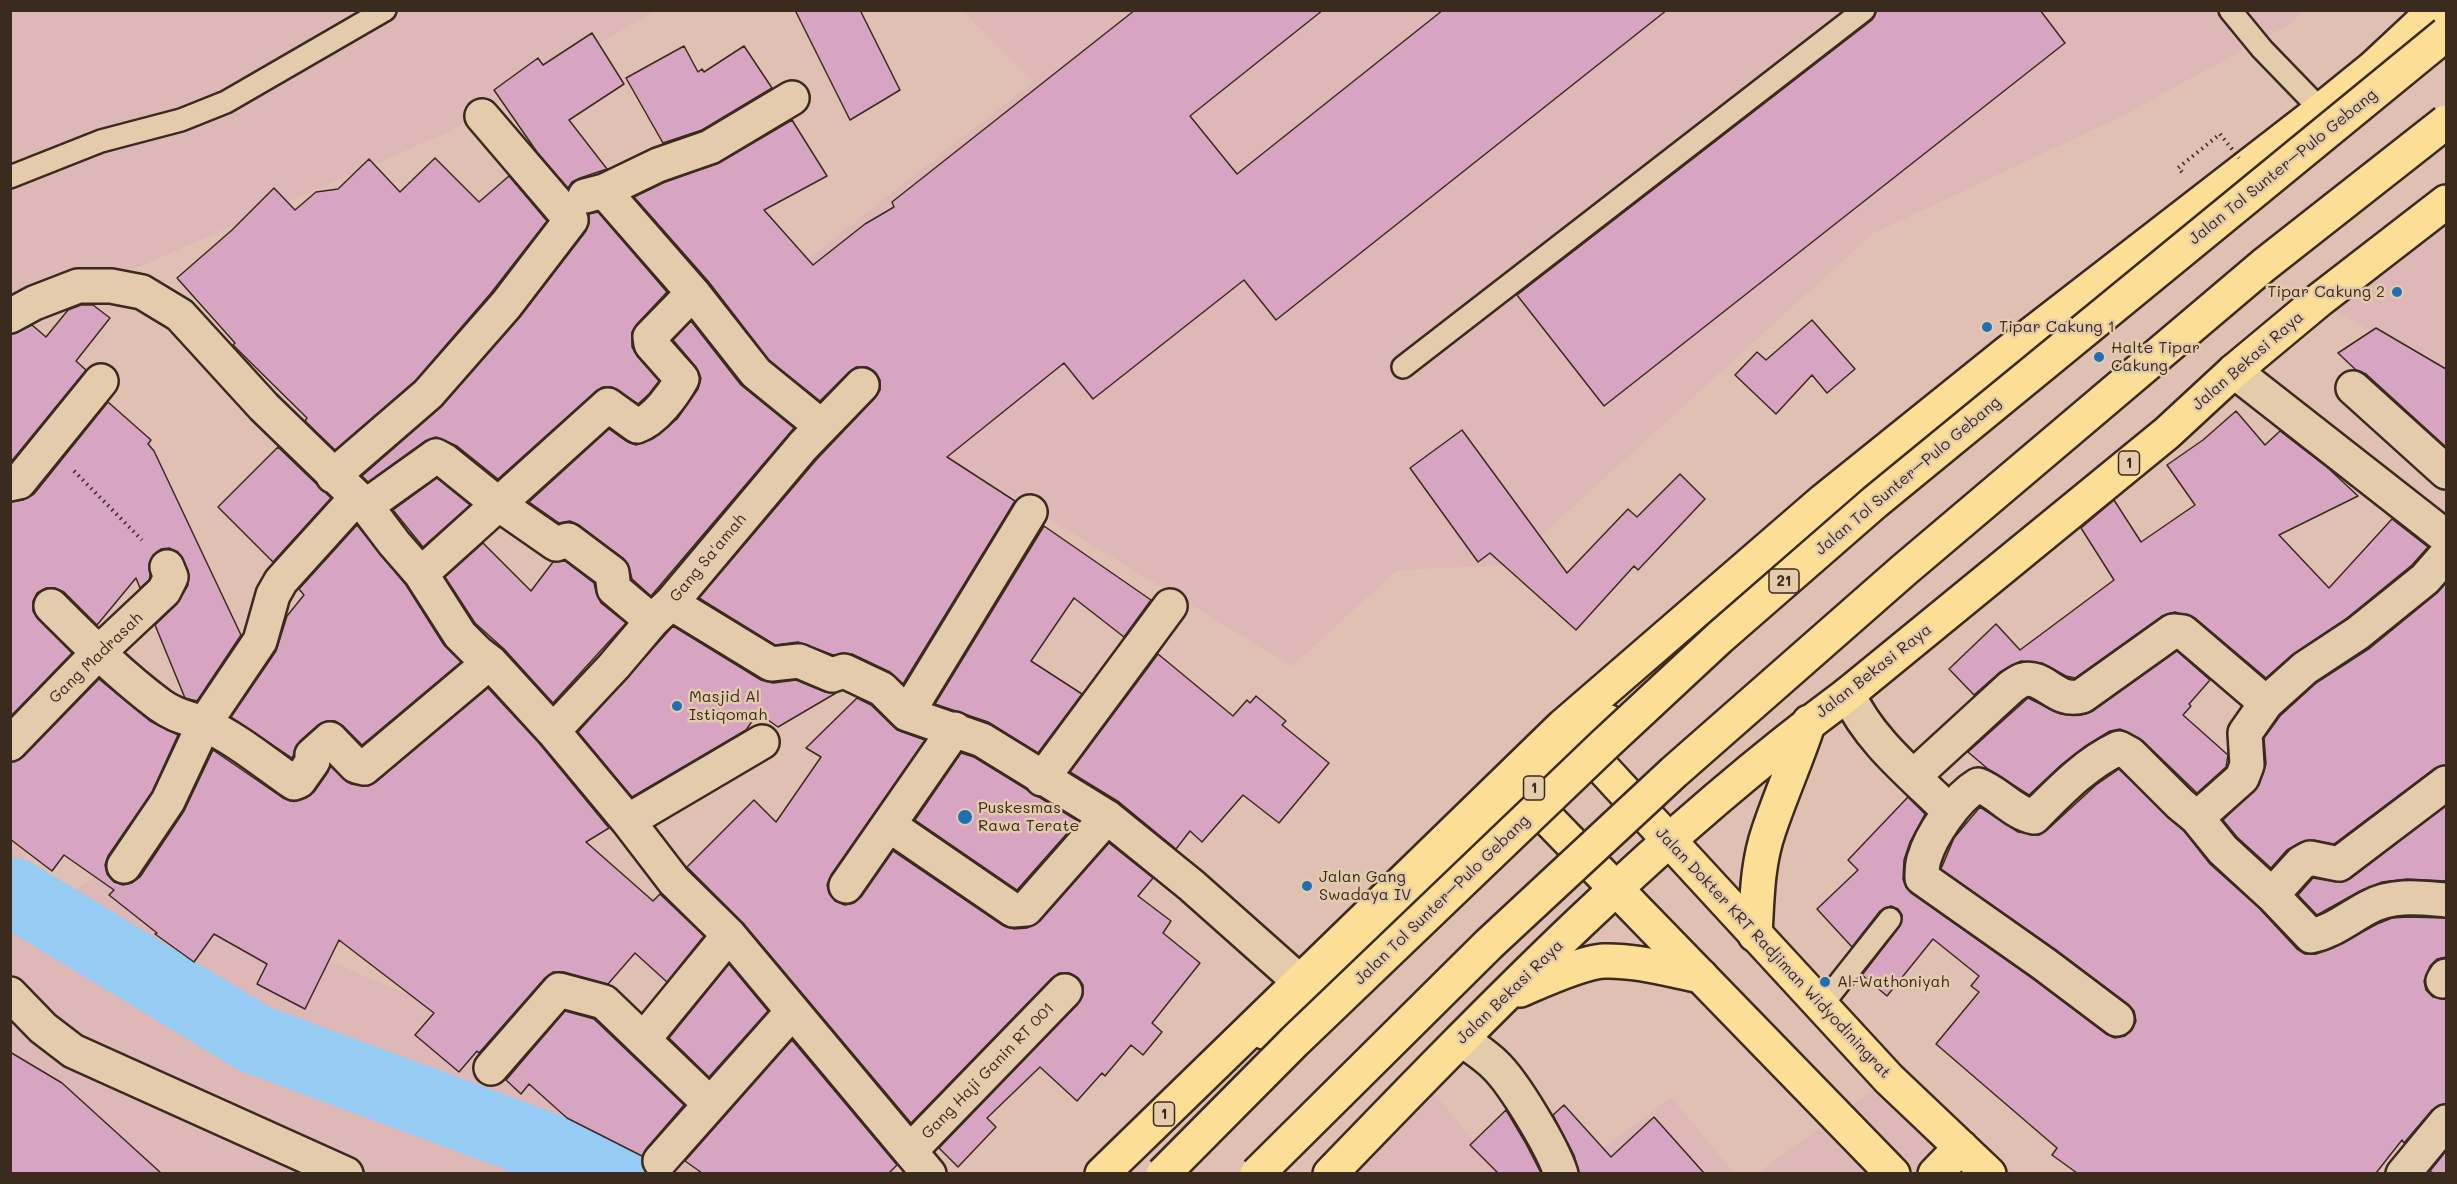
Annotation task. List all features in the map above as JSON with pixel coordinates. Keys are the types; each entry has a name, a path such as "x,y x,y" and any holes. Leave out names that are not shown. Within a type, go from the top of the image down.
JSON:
{"main road":[{"name":"1","path":"1102,1173 1299,981 1517,787 1823,501 2007,353 2321,110 2374,67 2435,10"},
{"name":"Jalan Tol Sunter–Pulo Gebang","path":"1163,1173 1304,1033 1594,754 1719,638 1875,502 2446,34"},
{"path":"1257,1173 1489,944 1674,772 1904,570 2246,280 2446,122"},
{"name":"Jalan Bekasi Raya","path":"1330,1173 1469,1031 1668,840 1809,722 1848,694 2167,433 2234,371 2363,265 2446,201"},
{"path":"1755,935 1758,875 1768,831 1796,762 1809,722"},
{"name":"Jalan Dokter KRT Radjiman Widyodiningrat","path":"1572,735 1889,1079 1989,1173"},
{"name":"1","path":"1226,1054 1303,1010 1517,787"},
{"path":"1517,787 1893,1173"},
{"path":"1469,1031 1514,993 1550,977 1603,961 1650,965 1701,976"},
{"path":"1935,1173 1961,1147"}],"street":[{"path":"558,207 604,191 658,165 710,147 792,98"},
{"path":"124,866 168,801 204,724 260,641 273,595 281,581 428,394 506,305 571,220 482,116"},
{"path":"604,191 693,293 756,373 821,426"},
{"path":"10,316 34,303 78,286 111,286 142,292 180,315 264,407 352,493 421,574 460,634 490,662 553,731 628,821 674,881 729,935 920,1162"},
{"path":"421,574 608,405 637,426 645,424 676,390 682,379 651,344 650,337 693,293"},
{"path":"2234,371 2446,537"},
{"path":"10,484 19,482 50,447 101,381"},
{"name":"Gang Sa'amah","path":"553,731 614,666 821,426 862,385"},
{"path":"2353,388 2446,472"},
{"path":"352,493 436,456 497,503 556,544 568,540 612,573 614,589 771,664 800,661 832,675 844,671 882,689 907,714 955,729 1012,757 1042,779 1107,818 1191,885 1299,981"},
{"path":"907,714 1030,512"},
{"path":"2197,818 2242,778 2247,765 2245,733 2266,703 2305,668 2358,633 2425,579 2446,555"},
{"name":"Gang Madrasah","path":"10,744 98,653 164,591 171,577 168,567"},
{"path":"51,606 98,653 160,705 181,718 204,724 244,747 294,783 299,781 313,761 312,755 330,739 356,766 364,768 490,662"},
{"path":"1042,779 1170,606"},
{"path":"1914,776 2011,687 2024,679 2035,680 2062,696 2072,699 2082,696 2173,631 2183,632 2266,703"},
{"path":"1848,694 1858,715 1878,741 1950,812"},
{"path":"846,886 955,729"},
{"path":"628,821 762,742"},
{"path":"2116,1019 2044,964 1922,878 1924,859 1950,812 1967,792 1977,785 1986,788 2025,816 2034,817 2070,780 2106,754 2119,748 2130,753 2197,818 2223,850 2272,895 2311,936 2334,929 2369,906 2386,900 2405,898 2446,900"},
{"path":"2272,895 2301,863 2310,858 2339,864 2446,783"},
{"path":"889,825 1013,910 1026,909 1107,818"},
{"path":"643,1040 729,935"},
{"path":"491,1068 559,990 604,1002 710,1104"},
{"name":"Gang Haji Ganin RT 001","path":"920,1162 1065,991"},
{"path":"10,994 43,1028 73,1051 346,1173"},
{"path":"660,1161 792,1012"},
{"path":"1469,1031 1502,1072 1556,1157 1561,1173"},
{"path":"2403,1173 2446,1122"}],"lane":[{"path":"10,177 101,141 181,120 226,102 385,10"},
{"path":"1403,367 1864,10"},
{"path":"2230,10 2262,49 2321,110"},
{"path":"1821,1006 1890,919"}],"path":[{"path":"50,447 168,567"}],"shaded area":[{"path":"10,11 654,11 446,133 95,286 11,316"},
{"path":"963,11 2304,11 2288,25 2120,117 1872,234 1509,565 1397,570 1292,666 937,451 792,272 1033,82"},
{"path":"2446,201 2446,371 2318,301"},
{"path":"11,811 49,825 11,873"},
{"path":"129,854 195,902 667,1108 784,1173 11,1173 10,932 12,933"},
{"path":"1897,1074 2013,1173 1756,1174"},
{"path":"1422,1078 1499,1173 1330,1174"},
{"path":"1671,1097 1734,1173 1570,1174"}],"building":[{"path":"795,10 860,10 900,90 850,120"},
{"path":"1135,10 1323,10 1190,116 1237,174 1443,10 1667,10 1276,320 1244,280 1093,399 1064,363 947,457 1015,501 903,684 890,672 852,654 833,655 798,642 775,645 699,598 817,459 875,398 880,390 880,380 875,372 867,367 856,367 820,401 769,360 708,281 634,197 665,182 719,163 792,120 827,176 764,210 813,265 865,224 894,207 892,202"},
{"path":"1876,10 2040,10 2065,43 1604,406 1517,295 1872,20"},
{"path":"592,33 624,84 569,120 607,169 580,178 572,182 568,188 537,152 494,90 538,58 543,65"},
{"path":"684,46 698,72 702,69 704,72 744,46 772,88 702,130 663,143 626,78"},
{"path":"435,158 479,202 509,176 547,221 491,293 415,381 335,450 305,421 307,418 233,345 235,343 177,278 232,230 274,188 295,210 316,192 338,189 369,159 400,192"},
{"path":"598,212 667,292 632,332 632,347 659,381 649,394 638,404 612,387 603,387 498,479 457,446 436,437 425,441 368,482 362,476 442,406 520,317 586,231 589,214"},
{"path":"81,305 93,305 110,318 76,361 86,370 10,463 10,335 32,325 46,337 68,310"},
{"path":"1812,320 1855,369 1827,393 1812,375 1776,414 1735,375 1757,352 1766,360"},
{"path":"691,321 741,385 794,428 651,596 632,579 628,564 623,558 579,525 570,521 559,523 529,502 609,429 636,445 654,438 677,419 698,389 701,378 696,367 673,340"},
{"path":"2376,328 2446,369 2446,447 2366,374 2356,370 2338,353"},
{"path":"108,402 151,440 148,444 154,451 241,635 197,701 185,698 155,625 177,604 188,585 188,570 178,552 169,548 161,549 153,555 149,564 149,580 140,588 136,578 97,625 64,592 55,588 46,588 37,593 33,601 33,611 72,653 10,717 10,502 23,500 34,494"},
{"path":"2236,411 2265,445 2280,431 2328,468 2358,496 2279,535 2329,588 2392,519 2428,547 2412,565 2347,618 2293,654 2266,678 2195,618 2175,612 2162,616 2075,678 2066,676 2042,663 2021,661 2000,672 1974,695 1949,669 1996,624 2020,650 2114,580 2081,528 2114,500 2141,542 2195,505 2167,465 2203,440"},
{"path":"1462,430 1567,573 1628,509 1637,517 1680,474 1705,499 1638,570 1634,566 1576,630 1490,553 1478,562 1410,468"},
{"path":"278,447 331,498 273,562 218,507"},
{"path":"437,478 470,505 423,547 393,510"},
{"path":"357,525 406,585 444,645 461,662 362,745 343,726 335,721 327,721 318,725 300,741 292,758 231,717 276,651 287,616 304,595 299,589"},
{"path":"1044,526 1151,600 1124,637 1074,598 1031,661 1082,694 1038,753 988,722 935,704"},
{"path":"483,543 531,591 553,562 565,561 594,583 601,603 626,623 553,703 504,649 475,623 445,577"},
{"path":"2446,583 2446,765 2435,768 2334,844 2314,840 2301,842 2287,850 2271,868 2237,837 2223,820 2259,785 2266,764 2264,738 2280,716 2316,683 2370,648"},
{"name":"Masjid Al Istiqomah","path":"673,626 761,680 773,683 796,680 825,692 836,693 778,727 758,713 746,730 632,797 578,732"},
{"path":"2177,651 2210,680 2189,704 2191,706 2183,715 2228,755 2226,767 2197,793 2143,741 2120,729 2110,731 2084,747 2029,795 1988,769 1968,752 2028,698 2061,714 2085,714 2093,711"},
{"path":"1158,654 1233,716 1247,700 1250,703 1256,696 1286,721 1282,725 1329,763 1279,823 1243,795 1202,842 1190,831 1176,849 1119,802 1070,772"},
{"path":"99,679 150,721 178,735 152,792 108,856 105,865 107,874 114,882 123,885 132,883 140,877 184,811 213,750 283,798 291,801 306,798 314,792 330,766 351,784 368,786 376,782 488,688 539,743 609,828 586,842 653,901 660,894 704,936 667,982 635,953 608,984 564,972 553,972 459,1072 415,1035 434,1013 339,940 305,1009 257,984 267,964 214,934 194,962 155,934 157,933 109,895 114,890 64,855 52,871 10,839 10,762 23,757"},
{"path":"857,698 871,705 897,730 925,740 831,875 827,885 835,901 845,905 854,903 861,897 893,851 1002,925 1014,929 1027,928 1040,921 1109,843 1153,878 1138,896 1171,921 1163,933 1200,963 1152,1023 1162,1032 1143,1055 1131,1045 1105,1076 1102,1073 1077,1101 1040,1067 987,1118 996,1127 958,1167 939,1148 1078,1004 1083,995 1083,985 1078,978 1069,973 1059,973 1052,978 911,1123 743,923 687,867 754,800 776,822 821,757 806,748"},
{"name":"Puskesmas Rawa Terate","path":"961,753 974,757 1078,821 1017,890 915,820"},
{"path":"2119,769 2184,831 2210,864 2259,908 2297,949 2305,954 2316,954 2333,948 2392,918 2446,918 2446,957 2437,959 2430,966 2424,981 2426,990 2433,997 2446,999 2446,1104 2439,1105 2432,1110 2404,1143 2402,1140 2376,1173 2077,1173 2052,1155 2057,1148 1936,1044 1979,992 1971,986 1979,976 1933,939 1887,996 1862,975 1900,926 1902,915 1898,909 1891,906 1880,911 1852,947 1817,909 1858,870 1848,860 1908,797 1925,814 1910,842 1904,860 1903,879 1911,893 2106,1034 2115,1038 2125,1036 2132,1030 2136,1021 2134,1011 2128,1004 2055,949 1941,869 1954,838 1980,807 2018,832 2039,835 2096,785"},
{"path":"2446,806 2446,881 2407,879 2382,882 2360,891 2317,915 2298,895 2313,878 2336,882 2350,879"},
{"path":"729,964 768,1011 709,1077 669,1038"},
{"path":"565,1011 594,1019 684,1105 642,1156 567,1118 529,1084 521,1094 506,1080"},
{"path":"792,1040 897,1165 889,1173 702,1173 685,1161"},
{"path":"10,1052 62,1083 161,1173 10,1173"},
{"path":"1564,1105 1611,1157 1654,1117 1704,1173 1579,1173 1574,1155 1553,1115"},
{"path":"1506,1110 1541,1173 1498,1173 1470,1145"},
{"path":"2446,1151 2446,1173 2430,1171"}],"waterway":[{"path":"10,895 14,893 255,1039 618,1174"}],"place":[{"name":"Tipar Cakung 2","path":"2397,292"},
{"name":"Tipar Cakung 1","path":"1987,327"},
{"name":"Halte Tipar Cakung","path":"2099,357"},
{"name":"Masjid Al Istiqomah","path":"677,706"},
{"name":"Puskesmas Rawa Terate","path":"965,817"},
{"name":"Jalan Gang Swadaya IV","path":"1307,886"},
{"name":"Al-Wathoniyah","path":"1825,982"}]}
